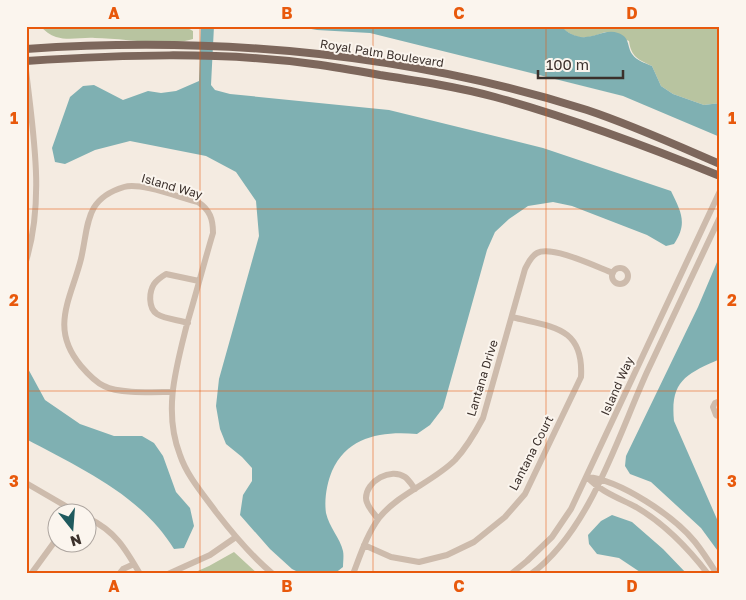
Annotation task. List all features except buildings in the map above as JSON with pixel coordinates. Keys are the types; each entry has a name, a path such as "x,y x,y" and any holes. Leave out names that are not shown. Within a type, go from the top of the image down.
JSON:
{"main road":[{"name":"Royal Palm Boulevard","path":"26,49 125,44 194,45 255,47 356,58 440,73 587,110 654,135 720,164"},
{"name":"Royal Palm Boulevard","path":"26,60 101,56 214,57 312,64 429,82 541,110 637,142 720,176"}],"street":[{"path":"26,70 35,159 36,207 34,228 26,260"},
{"name":"Island Way","path":"172,392 140,392 104,386 88,374 72,356 67,341 64,323 65,308 81,260 90,215 96,202 125,187 139,186 198,202 206,207 210,214 213,223 213,233 177,360 171,407 174,432 180,455 190,477 236,537 272,574"},
{"name":"Island Way","path":"511,574 527,562 552,538 571,509 720,191"},
{"name":"Island Way","path":"534,572 563,544 596,488 720,217"},
{"name":"Lantana Drive","path":"353,574 364,545 378,519 389,508 454,461 472,440 483,418 525,269 532,257 545,251 552,251 613,273"},
{"path":"188,323 157,314 153,310 150,302 152,286 166,274 199,281"},
{"name":"Lantana Court","path":"364,545 390,557 420,562 447,555 474,542 505,517 525,494 581,377 582,361 578,348 571,337 561,330 512,317"},
{"path":"720,401 715,403 712,408 716,415 720,417"},
{"path":"378,519 369,508 366,499 368,489 377,480 388,474 399,474 406,477 415,489"},
{"path":"587,477 601,478 643,499 671,519 694,541 717,574"},
{"path":"587,477 596,488 638,508 664,527 687,548 708,574"},
{"path":"26,483 55,502"},
{"path":"98,523 121,542 140,574"},
{"path":"168,574 210,555 236,537"},
{"path":"31,574 48,551"},
{"path":"527,562 534,572"},
{"path":"118,574 123,569 134,564"}],"green space":[{"path":"172,25 193,31 193,39 158,42 106,38 66,39 52,35 40,26 103,26 123,29"},
{"path":"559,26 720,26 720,103 704,105 673,94 661,86 652,66 636,57 629,41 605,32 586,37 576,36"},
{"path":"234,552 258,574 191,574 209,566"}],"water":[{"path":"201,26 214,26 211,85 215,90 230,94 389,110 543,148 671,191 680,211 681,230 674,244 666,246 647,235 572,206 553,202 528,206 509,219 495,232 487,250 443,408 430,425 417,434 379,435 357,443 347,450 332,471 326,491 326,513 343,551 343,567 334,574 302,574 292,569 270,549 240,515 243,495 252,481 252,468 226,444 220,429 216,406 219,379 259,236 256,201 236,172 206,156 130,141 95,150 65,164 55,162 52,148 70,97 83,86 94,85 123,100 148,91 161,93 176,91 199,81"},
{"path":"294,26 560,26 573,35 582,37 608,32 618,33 625,37 634,56 652,66 661,86 673,94 704,105 720,103 720,137 623,96 370,33 317,30"},
{"path":"720,255 720,359 698,369 683,381 678,388 673,407 674,421 720,526 720,554 701,528 651,482 630,474 625,466 626,456 698,307"},
{"path":"26,365 45,400 80,424 114,436 142,436 154,443 163,456 176,492 190,508 194,526 184,548 174,549 145,513 127,498 88,472 26,439"},
{"path":"612,515 632,522 663,549 687,574 643,574 619,558 597,554 589,544 588,535 601,521"}]}
